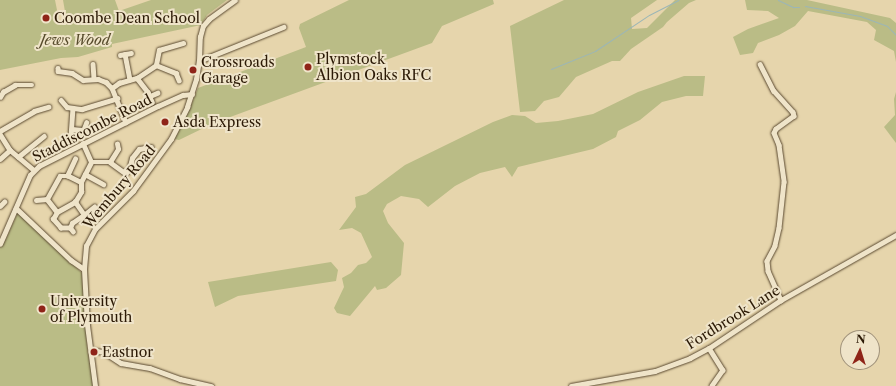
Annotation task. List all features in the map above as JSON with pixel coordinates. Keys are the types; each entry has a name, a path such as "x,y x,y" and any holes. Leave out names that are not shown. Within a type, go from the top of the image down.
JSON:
{"street":[{"name":"Wembury Road","path":"96,386 87,325 84,269 86,246 93,233 133,191 164,151 192,94 199,60 200,37 203,26 208,19 235,0"},
{"path":"199,60 283,27"},
{"path":"112,88 119,83 137,78 156,65 159,50 179,42"},
{"path":"130,80 123,55 131,53"},
{"path":"760,64 774,91 793,112 794,116 776,129 774,133 779,145 784,182 779,228 775,246 767,261 768,271 782,300"},
{"path":"156,65 179,73 179,80"},
{"path":"94,79 95,66"},
{"path":"58,68 58,71 72,73 83,80 94,79 106,82 112,88 126,122"},
{"path":"137,78 150,96 152,102"},
{"path":"26,79 26,84"},
{"path":"0,97 4,92 15,85 32,85"},
{"path":"0,86 4,92"},
{"path":"150,96 157,93"},
{"name":"Staddiscombe Road","path":"0,244 34,170 42,164 126,122 183,95 192,94"},
{"path":"60,102 67,107 87,108 117,98"},
{"path":"33,105 34,111"},
{"path":"34,170 10,150 0,133 34,111 48,107"},
{"path":"73,108 71,138 74,140"},
{"path":"71,126 84,132 86,123"},
{"path":"18,157 44,136"},
{"path":"82,144 91,162"},
{"path":"110,162 118,149 117,144"},
{"path":"91,162 110,162 123,173 127,172 132,158 139,149 151,147"},
{"path":"0,158 10,150"},
{"path":"67,176 75,159"},
{"path":"91,162 81,182 81,192 75,202 57,212 54,221 61,228 72,230 72,222 94,207"},
{"path":"85,174 103,184"},
{"path":"46,199 60,176 67,176 81,182"},
{"path":"36,200 46,199"},
{"path":"46,199 57,212"},
{"path":"75,202 84,215"},
{"path":"16,208 71,260 84,269"},
{"name":"Fordbrook Lane","path":"571,386 655,371 690,358 709,348 782,300 896,235"},
{"path":"709,348 723,370 712,386"},
{"path":"91,350 104,352 122,363 150,368 180,379 212,386"}],"green space":[{"name":"Jews Wood","path":"0,0 55,0 60,25 67,23 63,0 115,0 119,11 151,0 227,0 207,15 201,25 112,44 112,47 78,57 61,58 0,70"},
{"name":"Plymstock Albion Oaks RFC","path":"349,0 493,0 494,4 442,26 432,43 214,123 179,140 174,139 188,113 198,88 306,47 299,28 300,24"},
{"path":"564,0 657,0 631,18 632,29 647,28 675,0 696,0 689,3 663,27 631,49 620,61 612,61 576,77 559,97 544,101 535,111 520,112 510,26"},
{"path":"745,0 807,0 890,18 896,23 896,62 894,51 874,40 876,30 867,22 808,11 795,26 779,35 758,43 753,53 740,55 733,37 748,29 779,18 768,11 747,10"},
{"path":"684,76 705,76 703,96 686,96 662,102 640,120 618,131 616,137 593,149 518,167 512,177 505,167 480,173 455,186 428,207 419,199 401,196 387,204 383,211 388,223 404,243 401,275 386,288 377,290 375,286 350,316 337,313 334,308 344,287 342,278 351,273 358,265 366,263 372,257 361,233 352,228 339,230 356,207 355,197 366,194 405,165 493,122 512,115 525,116 536,123 558,121 593,114 638,92"},
{"path":"896,92 896,143 884,127 895,115 894,99"},
{"name":"University of Plymouth","path":"18,212 82,273 87,346 94,386 0,386 0,244 2,239 6,239"},
{"path":"331,262 338,270 336,281 238,296 215,307 208,282"}],"waterway":[{"path":"551,69 595,51 649,15 678,0"},
{"path":"778,0 793,7 799,7"},
{"path":"805,6 860,16 887,26 896,35"}],"place":[{"name":"Coombe Dean School","path":"46,18"},
{"name":"Plymstock Albion Oaks RFC","path":"308,67"},
{"name":"Crossroads Garage","path":"193,70"},
{"name":"Asda Express","path":"165,122"},
{"name":"University of Plymouth","path":"42,309"},
{"name":"Eastnor","path":"94,352"}]}
